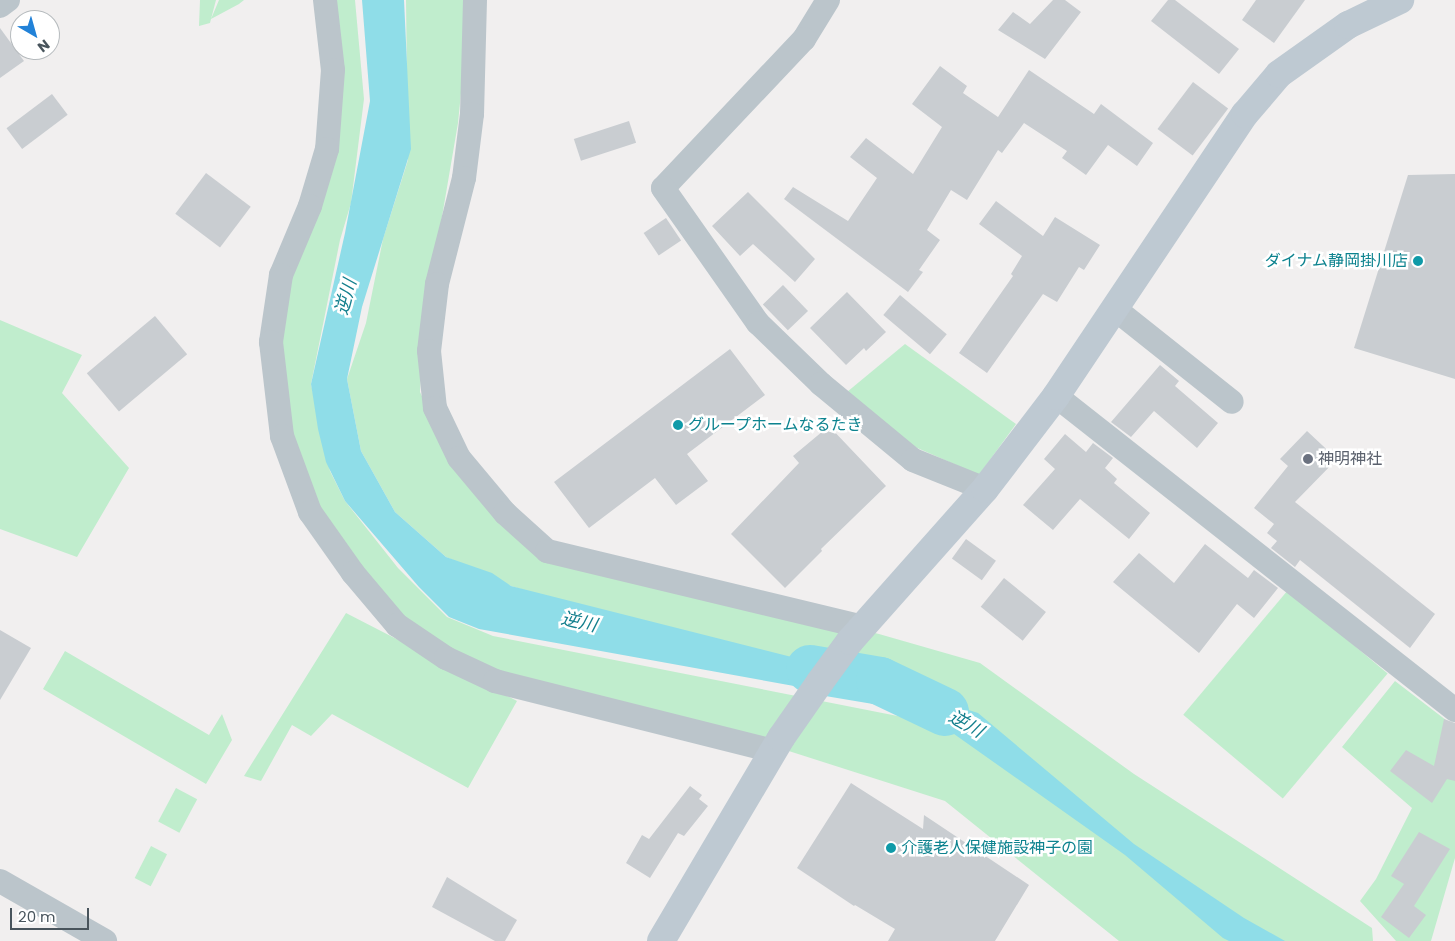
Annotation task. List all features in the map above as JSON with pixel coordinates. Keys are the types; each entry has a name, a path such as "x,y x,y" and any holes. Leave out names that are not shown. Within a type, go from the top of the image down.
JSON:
{"street":[{"path":"0,6 8,0"},
{"path":"325,0 333,70 327,149 310,206 281,275 271,342 282,436 310,512 353,573 397,625 446,658 495,681 777,744"},
{"path":"474,0 472,114 464,178 437,284 429,351 435,408 459,458 505,513 547,551 857,634"},
{"path":"828,0 804,39 663,188 758,322 821,384 913,460 985,489"},
{"path":"661,941 777,744 857,634 985,489 1056,396 1246,114 1279,74 1348,25 1400,0"},
{"path":"1115,308 1232,402"},
{"path":"1056,396 1455,710"},
{"path":"0,881 105,941"}],"green space":[{"path":"200,0 216,0 210,23 199,26"},
{"path":"219,0 244,0 239,4 211,19"},
{"path":"334,0 355,0 364,99 351,203 340,240 311,384 330,471 345,501 398,568 447,617 493,636 933,723 945,730 930,717 511,586 446,557 395,512 361,451 347,379 366,323 383,239 408,160 406,0 463,0 464,63 458,123 423,328 420,392 450,456 542,555 879,634 980,663 1134,774 1372,928 1373,941 1119,941 945,801 770,745 499,679 398,621 314,511 289,446 277,335 291,276 333,156"},
{"path":"0,320 82,355 62,393 129,468 77,557 0,529"},
{"path":"905,344 1016,424 979,475 915,447 847,392"},
{"path":"1288,590 1388,674 1283,798 1183,715"},
{"path":"346,613 517,701 468,788 332,714 311,736 292,725 261,781 244,776"},
{"path":"65,651 209,735 222,714 232,740 206,784 43,689"},
{"path":"1395,681 1455,727 1455,858 1431,941 1396,941 1360,901 1376,879 1412,808 1342,747"},
{"path":"176,788 197,799 179,833 158,822"},
{"path":"151,846 167,854 151,886 135,878"}],"water":[{"path":"362,0 404,0 411,149 362,307 347,379 361,451 395,512 446,557 492,573 511,586 847,671 978,713 1134,844 1244,918 1285,941 1229,941 1223,938 1125,855 930,717 833,693 479,629 449,617 419,587 345,501 326,462 318,429 311,384 345,233 370,101"}],"building":[{"path":"1053,0 1065,0 1081,12 1045,59 998,30 1013,12 1030,24"},
{"path":"1168,0 1175,0 1239,49 1219,74 1151,21"},
{"path":"1256,0 1305,0 1274,43 1242,20"},
{"path":"0,28 10,42 10,60 24,61 0,78"},
{"path":"940,66 967,86 963,93 998,117 1029,70 1094,114 1101,104 1153,143 1137,166 1108,145 1086,175 1062,158 1067,151 1024,123 1002,153 998,150 967,200 951,190 927,230 940,240 919,270 923,272 908,292 784,199 793,187 848,221 877,178 850,157 866,138 913,174 942,127 912,104"},
{"path":"1193,82 1228,108 1193,156 1157,129"},
{"path":"52,94 68,115 22,149 6,128"},
{"path":"629,121 636,143 581,161 574,139"},
{"path":"206,173 251,207 220,247 175,214"},
{"name":"ダイナム静岡掛川店","path":"1455,174 1455,379 1354,348 1408,175"},
{"path":"748,192 815,259 795,282 753,244 740,256 712,226"},
{"path":"996,201 1043,236 1055,217 1100,245 1084,270 1079,267 1057,302 1043,294 987,373 959,353 1013,276 1011,274 1022,256 979,224"},
{"path":"666,218 681,240 659,255 644,233"},
{"path":"783,285 808,311 788,330 763,304"},
{"path":"847,292 886,332 866,351 864,348 846,365 810,328"},
{"path":"900,295 947,334 930,354 883,315"},
{"path":"155,316 187,354 119,412 87,373"},
{"name":"グループホームなるたき","path":"730,349 765,395 687,454 708,481 676,505 655,478 589,528 554,482"},
{"path":"1160,365 1179,381 1175,386 1218,423 1197,448 1154,411 1131,437 1111,422"},
{"path":"829,426 886,486 821,549 822,551 785,588 731,534 799,463 793,456"},
{"path":"1307,431 1337,459 1295,502 1435,614 1410,648 1300,560 1295,567 1271,548 1277,541 1267,533 1274,524 1254,508 1288,466 1280,459"},
{"path":"1065,434 1086,452 1093,443 1113,458 1105,468 1117,479 1114,483 1150,513 1129,539 1080,499 1053,530 1023,505 1055,469 1044,459"},
{"path":"966,539 996,561 982,580 952,558"},
{"path":"1205,544 1248,578 1254,570 1278,588 1254,618 1237,604 1199,653 1113,582 1139,553 1174,583"},
{"path":"1004,578 1046,612 1023,641 981,607"},
{"path":"0,630 31,648 0,700"},
{"path":"1444,719 1455,723 1455,781 1447,779 1432,803 1390,771 1406,750 1434,766"},
{"name":"介護老人保健施設神子の園","path":"851,783 923,829 924,815 1029,885 995,941 888,941 895,929 854,906 797,868"},
{"path":"690,786 702,795 699,799 708,806 684,836 678,833 650,878 626,863 642,835 649,839"},
{"path":"1419,832 1450,849 1414,906 1426,915 1409,938 1381,917 1404,884 1391,876"},
{"path":"447,877 517,920 505,941 495,941 432,907"}],"waterway":[{"name":"逆川","path":"810,669 880,681 945,712"}],"place":[{"name":"ダイナム静岡掛川店","path":"1418,261"},
{"name":"グループホームなるたき","path":"678,425"},
{"name":"神明神社","path":"1308,459"},
{"name":"介護老人保健施設神子の園","path":"891,848"}]}
